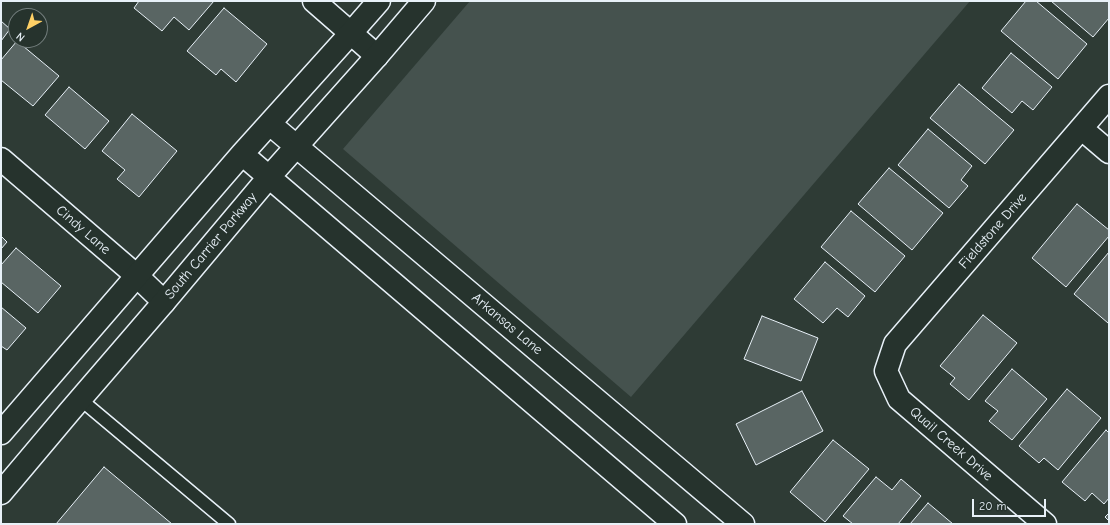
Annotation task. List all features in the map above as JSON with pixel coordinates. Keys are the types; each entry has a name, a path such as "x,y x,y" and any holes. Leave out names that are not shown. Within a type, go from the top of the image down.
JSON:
{"main road":[{"path":"314,1 377,56"},
{"path":"1,433 242,154 378,1"},
{"name":"South Carrier Parkway","path":"1,493 269,177 424,1"},
{"name":"Fieldstone Drive","path":"886,371 895,344 1109,96"},
{"name":"Arkansas Lane","path":"270,124 743,524"},
{"path":"1082,129 1109,152"},
{"path":"242,154 675,524"},
{"name":"Cindy Lane","path":"1,159 137,276 164,302"},
{"name":"Quail Creek Drive","path":"886,371 899,399 1045,524"}],"lane":[{"path":"80,399 230,524"}],"shaded area":[{"path":"470,1 970,1 631,397 343,149"}],"building":[{"path":"139,1 214,1 189,30 174,17 162,31 134,8"},
{"path":"1026,1 1036,1 1087,44 1058,79 1001,31"},
{"path":"1051,1 1109,1 1109,18 1093,37"},
{"path":"224,8 267,44 236,82 221,69 216,75 187,51"},
{"path":"1,21 8,27 8,32 1,41"},
{"path":"11,48 25,48 59,76 33,106 1,80 1,60"},
{"path":"1011,53 1052,87 1033,110 1022,101 1012,113 982,88"},
{"path":"959,84 1014,130 985,164 930,118"},
{"path":"69,87 109,121 85,149 45,115"},
{"path":"132,114 177,151 139,197 117,179 125,170 102,151"},
{"path":"928,129 972,166 961,180 968,186 949,208 898,165"},
{"path":"889,168 943,213 912,250 858,204"},
{"path":"1077,204 1109,230 1109,236 1066,287 1032,258"},
{"path":"851,211 905,256 875,292 821,247"},
{"path":"1,236 7,242 1,249"},
{"path":"16,248 61,286 38,313 1,282 1,265"},
{"path":"1109,252 1109,323 1108,323 1074,294"},
{"path":"825,262 865,296 848,317 837,308 823,323 794,299"},
{"path":"1,307 26,328 7,350 1,346"},
{"path":"983,315 1017,343 969,400 950,384 955,378 940,366"},
{"path":"762,316 818,338 801,381 744,359"},
{"path":"1012,369 1047,399 1012,440 989,421 998,411 985,401"},
{"path":"1067,389 1101,418 1058,470 1044,458 1039,463 1019,446"},
{"path":"802,391 823,431 756,465 736,424"},
{"path":"1106,430 1109,433 1109,498 1104,504 1092,493 1085,501 1062,482"},
{"path":"833,440 869,469 825,522 790,492"},
{"path":"104,467 172,524 56,524"},
{"path":"876,477 892,490 901,479 921,496 898,524 853,524 843,516"},
{"path":"928,503 953,524 910,524"},
{"path":"1109,513 1109,521 1105,517"}]}
